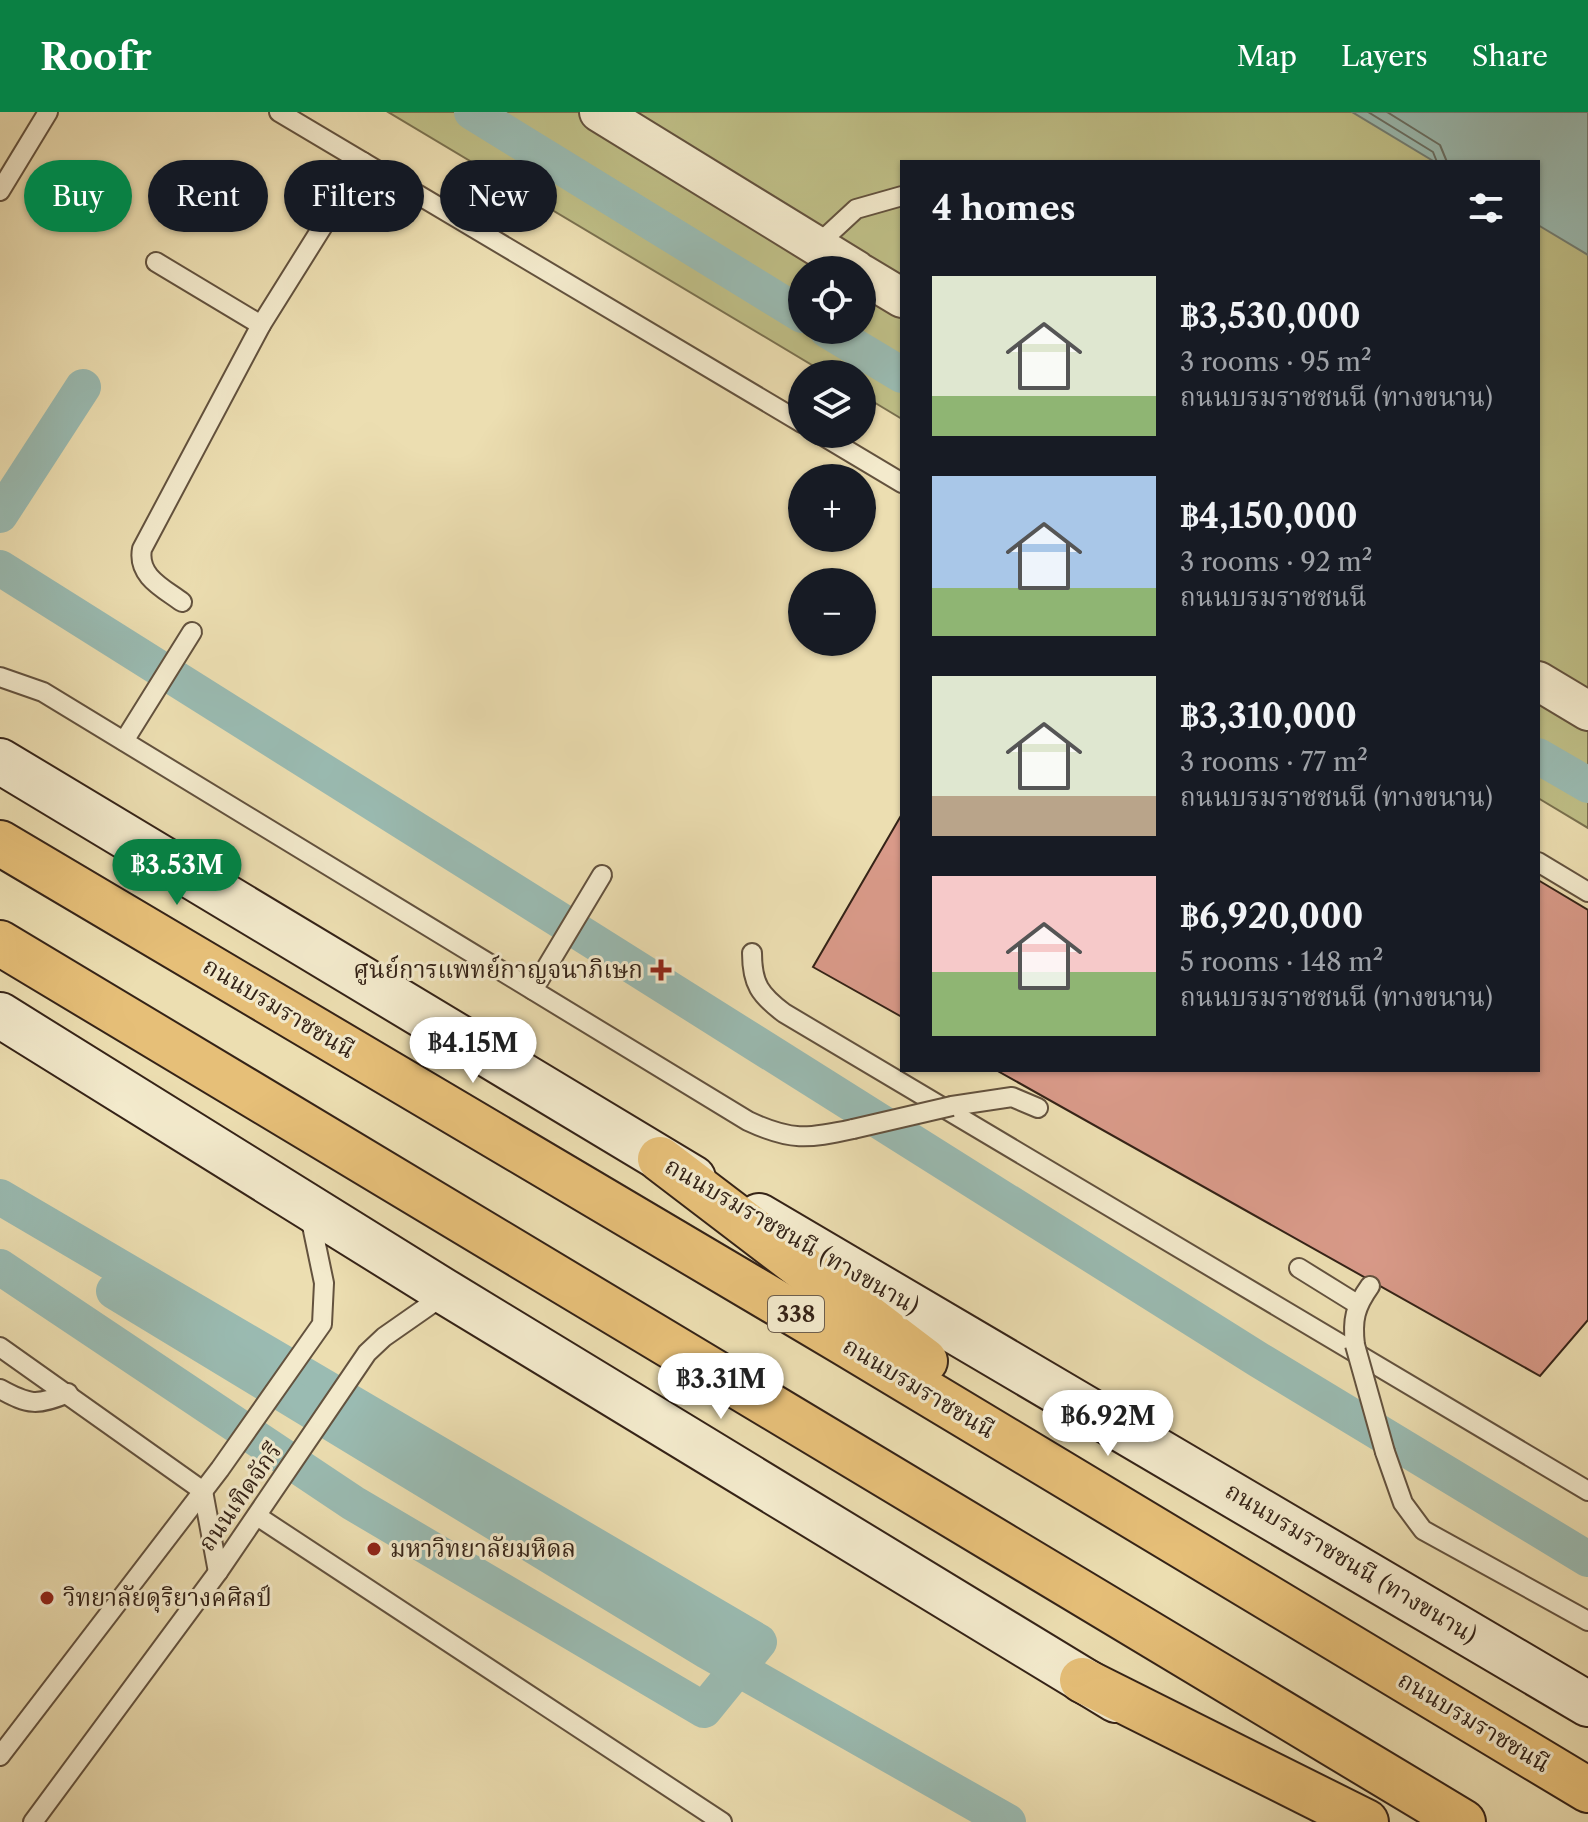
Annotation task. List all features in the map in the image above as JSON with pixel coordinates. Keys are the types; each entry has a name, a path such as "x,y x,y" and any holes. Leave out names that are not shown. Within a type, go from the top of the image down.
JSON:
{"highway":[{"name":"ถนนบรมราชชนนี","path":"0,843 1588,1790"},
{"path":"0,943 1463,1822"},
{"path":"660,1159 889,1335 1241,1582"},
{"path":"1082,1680 1366,1822"}],"main road":[{"name":"ถนนบรมราชชนนี (ทางขนาน)","path":"0,761 660,1159 1191,1467 1588,1704"},
{"path":"0,1015 447,1293 1321,1822"}],"street":[{"path":"599,112 833,256"},
{"path":"876,282 900,297"},
{"path":"1540,682 1588,711"}],"lane":[{"path":"0,191 48,112"},
{"path":"279,112 360,160"},
{"path":"816,246 856,209 900,197"},
{"path":"424,198 788,415"},
{"path":"182,602 145,572 140,558 142,549 261,325 319,232"},
{"path":"156,262 261,325"},
{"path":"843,448 900,482"},
{"path":"124,741 187,640"},
{"path":"0,677 43,692 748,1121 782,1137 808,1139 952,1106 1012,1097 1038,1108"},
{"path":"1540,863 1588,892"},
{"path":"533,990 602,875"},
{"path":"752,953 756,986 784,1013 1588,1491"},
{"name":"ถนนเทิดจักรี","path":"0,1756 220,1469 322,1324 324,1283 308,1205"},
{"path":"1299,1268 1357,1304"},
{"path":"1370,1286 1357,1304 1352,1324 1355,1345 1403,1503 1423,1530 1588,1621"},
{"name":"ถนนเทิดจักรี","path":"33,1822 218,1572 367,1353 384,1337 447,1293"},
{"path":"0,1347 203,1491 218,1572"},
{"path":"0,1389 25,1403 45,1402 68,1393"},
{"path":"257,1516 722,1822"}],"green space":[{"path":"388,112 1588,112 1588,828 1540,799 1540,160 900,160 900,418 876,403 876,360 804,360 557,213 557,160 468,160"}],"water":[{"path":"1352,112 1588,112 1588,255 1540,226 1540,160 1432,160"}],"building":[{"path":"900,817 900,1016 813,967"},
{"path":"1540,881 1588,910 1588,1320 1540,1376 1000,1072 1540,1072"}],"waterway":[{"path":"472,112 788,306"},
{"path":"850,344 900,374"},
{"path":"0,515 83,387"},
{"path":"0,568 1259,1360 1588,1559"},
{"path":"1540,757 1588,785"},
{"path":"0,1197 759,1642 704,1710 353,1503 0,1267"},
{"path":"114,1291 707,1651 1008,1822"}],"place":[{"name":"ศูนย์การแพทย์กาญจนาภิเษก","path":"661,970"},
{"name":"มหาวิทยาลัยมหิดล","path":"374,1549"},
{"name":"วิทยาลัยดุริยางคศิลป์","path":"47,1598"}]}
